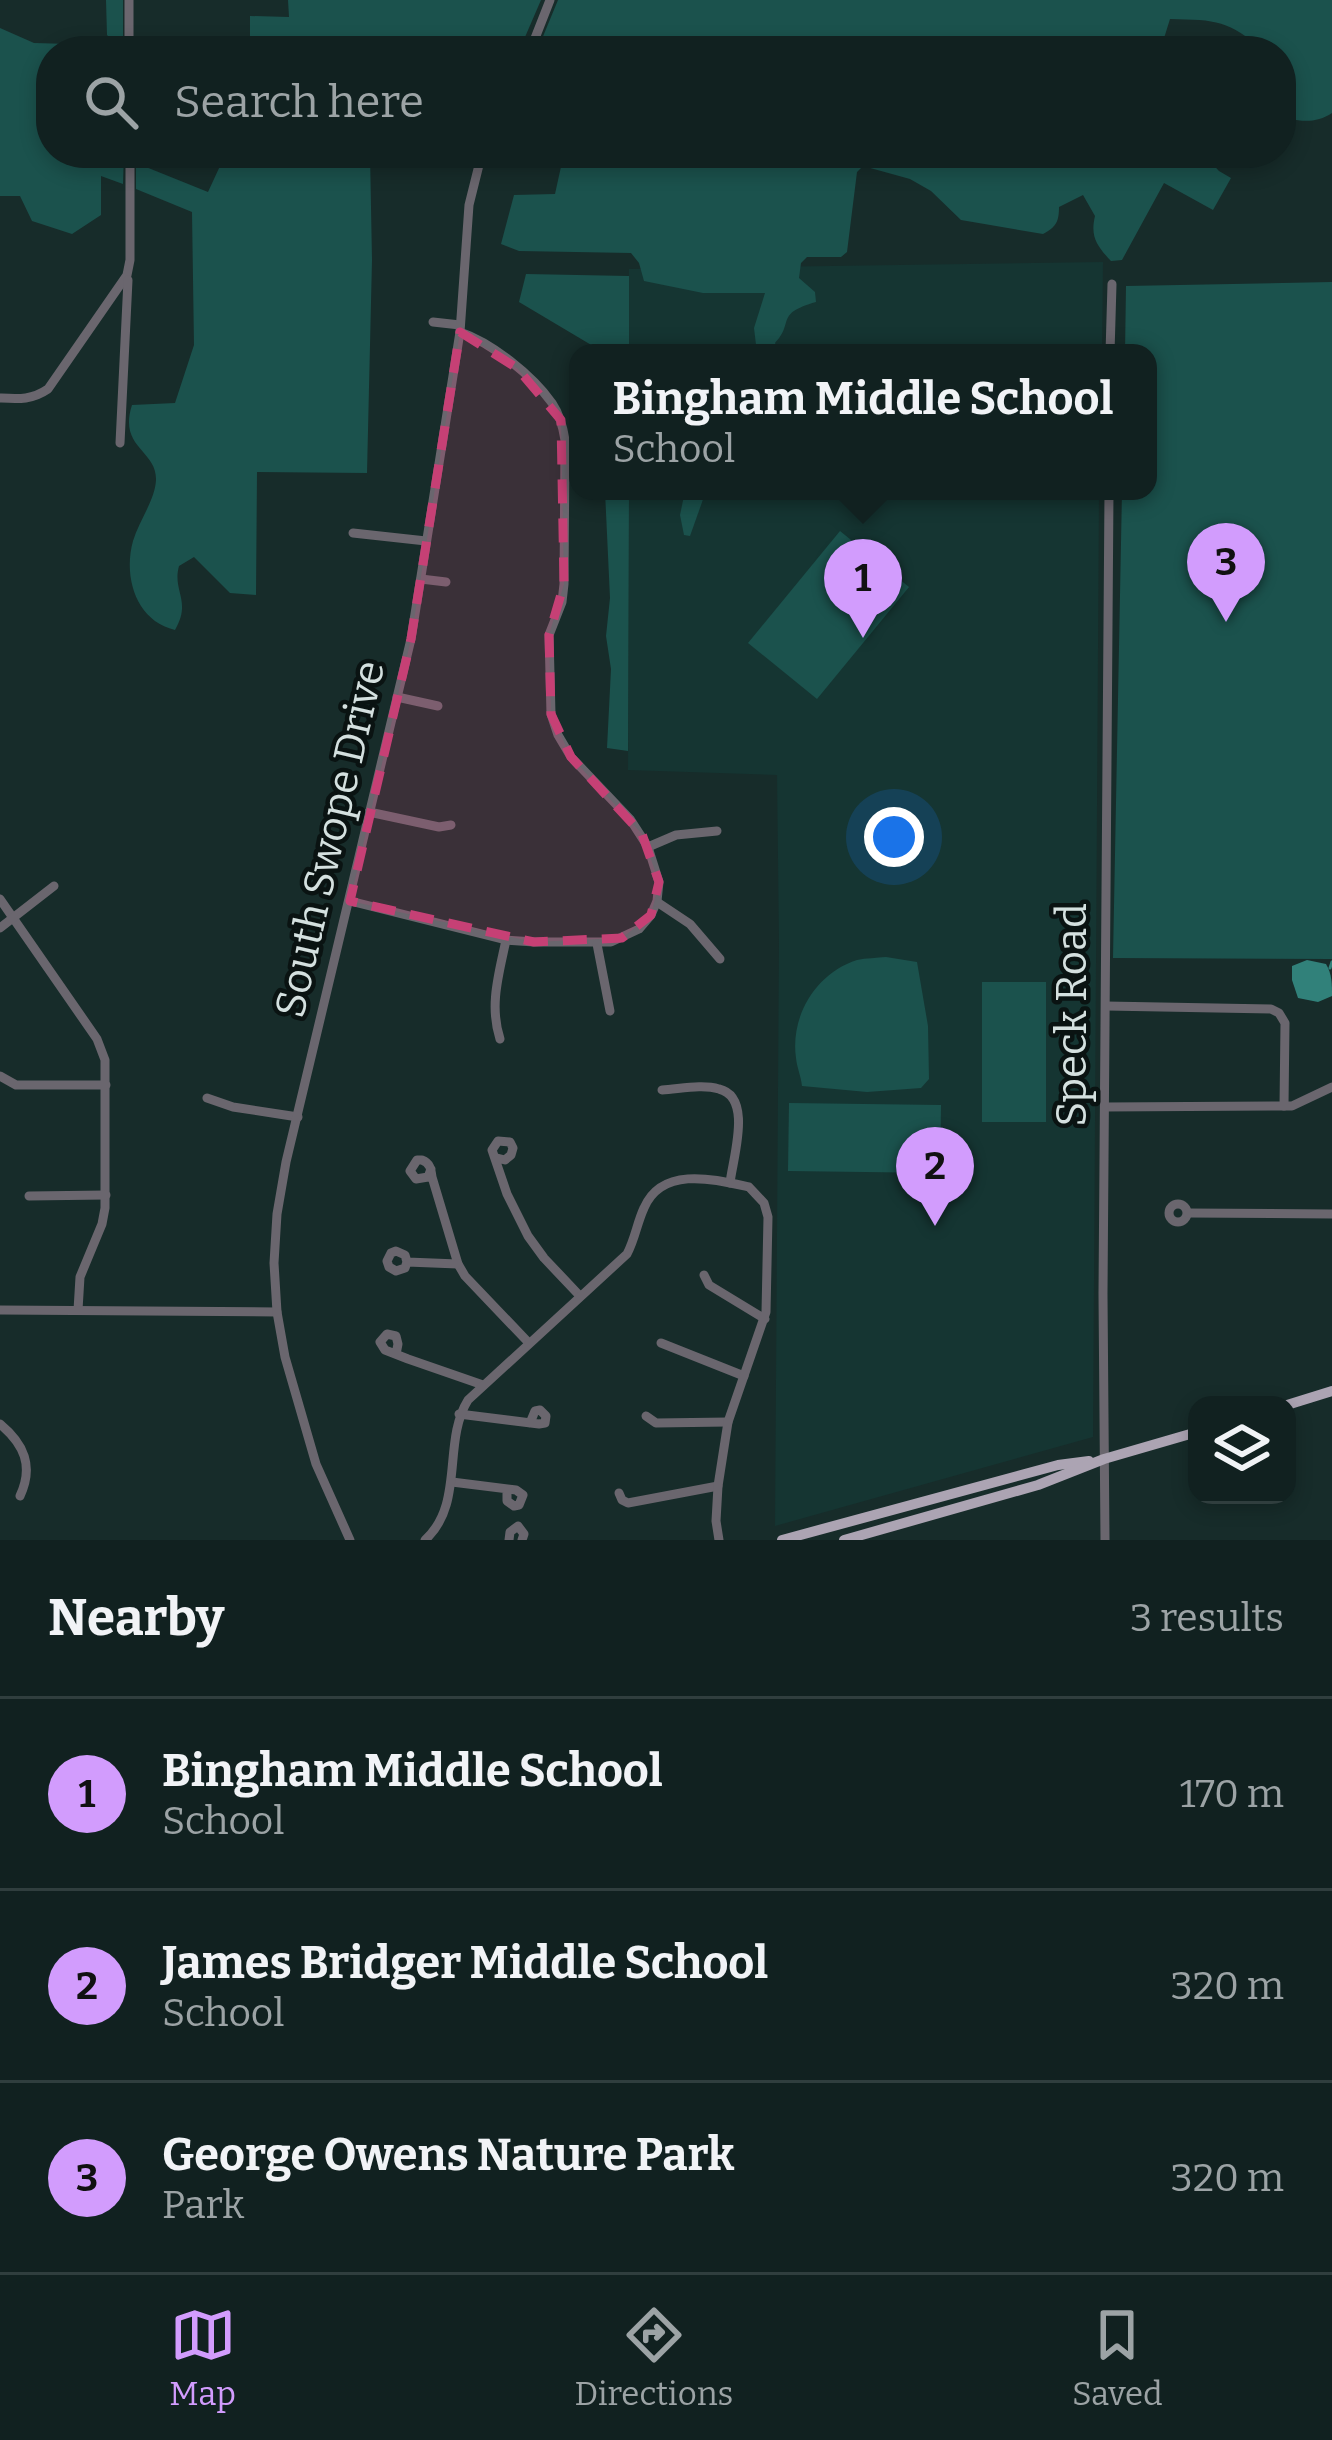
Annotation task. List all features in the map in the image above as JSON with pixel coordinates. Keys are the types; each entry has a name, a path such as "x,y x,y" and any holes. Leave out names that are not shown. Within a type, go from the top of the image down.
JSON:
{"main road":[{"path":"1296,1402 1332,1390"},
{"path":"844,1540 1038,1485 1104,1459 1188,1435"},
{"path":"782,1540 1058,1465 1104,1459"}],"street":[{"path":"129,0 130,36"},
{"path":"536,36 550,0"},
{"path":"120,443 130,168"},
{"name":"South Swope Drive","path":"346,1537 316,1464 285,1357 274,1263 277,1214 421,579 460,328 476,168"},
{"path":"0,398 36,398 48,389 129,268"},
{"path":"1110,344 1112,284"},
{"path":"350,901 506,940 597,944 638,929 657,902 659,882 648,847 630,819 571,758 551,714 550,635 564,584 566,440 561,419 551,402 482,339 433,322"},
{"path":"427,431 442,434"},
{"name":"Speck Road","path":"1105,1540 1109,500"},
{"path":"353,533 426,542"},
{"path":"421,579 446,582"},
{"path":"397,697 438,706"},
{"path":"369,812 439,827 451,825"},
{"path":"648,847 676,835 717,831"},
{"path":"0,928 54,886"},
{"path":"0,899 97,1039 105,1060 106,1195 102,1224 80,1277 78,1310"},
{"path":"657,902 690,924 719,959"},
{"path":"500,1039 494,1003 506,940"},
{"path":"597,944 610,1011"},
{"path":"1106,1006 1270,1009 1279,1013 1285,1024 1284,1106"},
{"path":"0,1076 16,1085 106,1085"},
{"path":"662,1090 712,1087 734,1097 740,1114 730,1183"},
{"path":"1105,1107 1292,1106 1332,1088"},
{"path":"207,1098 232,1107 298,1117"},
{"path":"497,1158 507,1194 528,1236 579,1295"},
{"path":"431,1169 458,1264 528,1342"},
{"path":"425,1540 440,1520 452,1482 459,1414 468,1400 627,1254 643,1209 659,1187 680,1179 749,1187 768,1217 765,1319 728,1422 718,1486 719,1540"},
{"path":"29,1196 106,1195"},
{"path":"1187,1213 1332,1214"},
{"path":"407,1262 458,1264"},
{"path":"704,1275 710,1285 765,1319"},
{"path":"0,1310 277,1312"},
{"path":"661,1343 744,1376"},
{"path":"396,1354 483,1385"},
{"path":"459,1414 530,1423"},
{"path":"646,1416 656,1423 728,1422"},
{"path":"0,1424 22,1448 28,1466 20,1496"},
{"path":"452,1482 507,1489"},
{"path":"619,1493 628,1502 718,1486"},
{"path":"509,1540 518,1526 522,1540"}],"highlighted area":[{"path":"460,332 517,368 561,420 564,584 549,635 551,714 571,757 642,834 659,882 651,915 622,938 534,942 350,901 411,639"}],"shaded area":[{"path":"106,0 123,0 123,36 107,35"},
{"path":"288,0 541,0 525,36 250,36 250,16 289,17"},
{"path":"558,0 1332,0 1332,113 1296,119 1296,36 1245,36 1211,21 1170,19 1165,36 543,36"},
{"path":"0,28 36,43 36,168 124,168 123,184 101,176 101,215 72,234 32,221 20,196 0,196"},
{"path":"136,168 148,168 208,192 219,168 370,168 367,473 257,472 256,595 230,593 194,557 179,566 182,611 175,630 151,617 132,583 133,541 156,480 151,462 130,431 129,419 132,405 175,403 194,345 192,212 136,189"},
{"path":"561,168 861,168 847,252 841,257 807,257 801,263 799,278 815,292 816,302 790,315 775,344 756,344 754,328 765,293 703,293 644,281 631,253 519,251 501,244 514,195 555,194"},
{"path":"870,168 1216,168 1231,178 1213,210 1164,183 1122,260 1111,261 1096,241 1095,216 1083,195 1059,207 1056,224 1043,234 961,220 931,191 910,179"},
{"path":"1103,262 1102,344 629,344 629,269"},
{"path":"526,274 629,276 629,344 590,344 519,302"},
{"path":"1332,282 1332,959 1113,958 1122,500 1157,500 1157,344 1125,344 1126,286"},
{"path":"605,500 629,500 628,751 607,748 610,598"},
{"path":"629,500 1099,500 1093,1437 775,1526 777,775 628,770"},
{"path":"683,500 703,500 690,536 684,535"},
{"path":"840,531 909,587 817,699 748,643"},
{"path":"886,957 917,962 928,1026 929,1079 921,1088 867,1092 802,1086 795,1042 809,998 842,966"},
{"path":"1307,960 1326,964 1332,996 1318,1002 1298,998 1292,966"},
{"path":"982,982 1046,982 1046,1122 982,1122"},
{"path":"789,1103 941,1105 940,1173 788,1171"}],"waterway":[{"path":"1330,968 1332,962"}],"place":[{"name":"George Owens Nature Park","path":"1226,622"},
{"name":"Bingham Middle School","path":"863,638"},
{"name":"James Bridger Middle School","path":"935,1226"}]}
